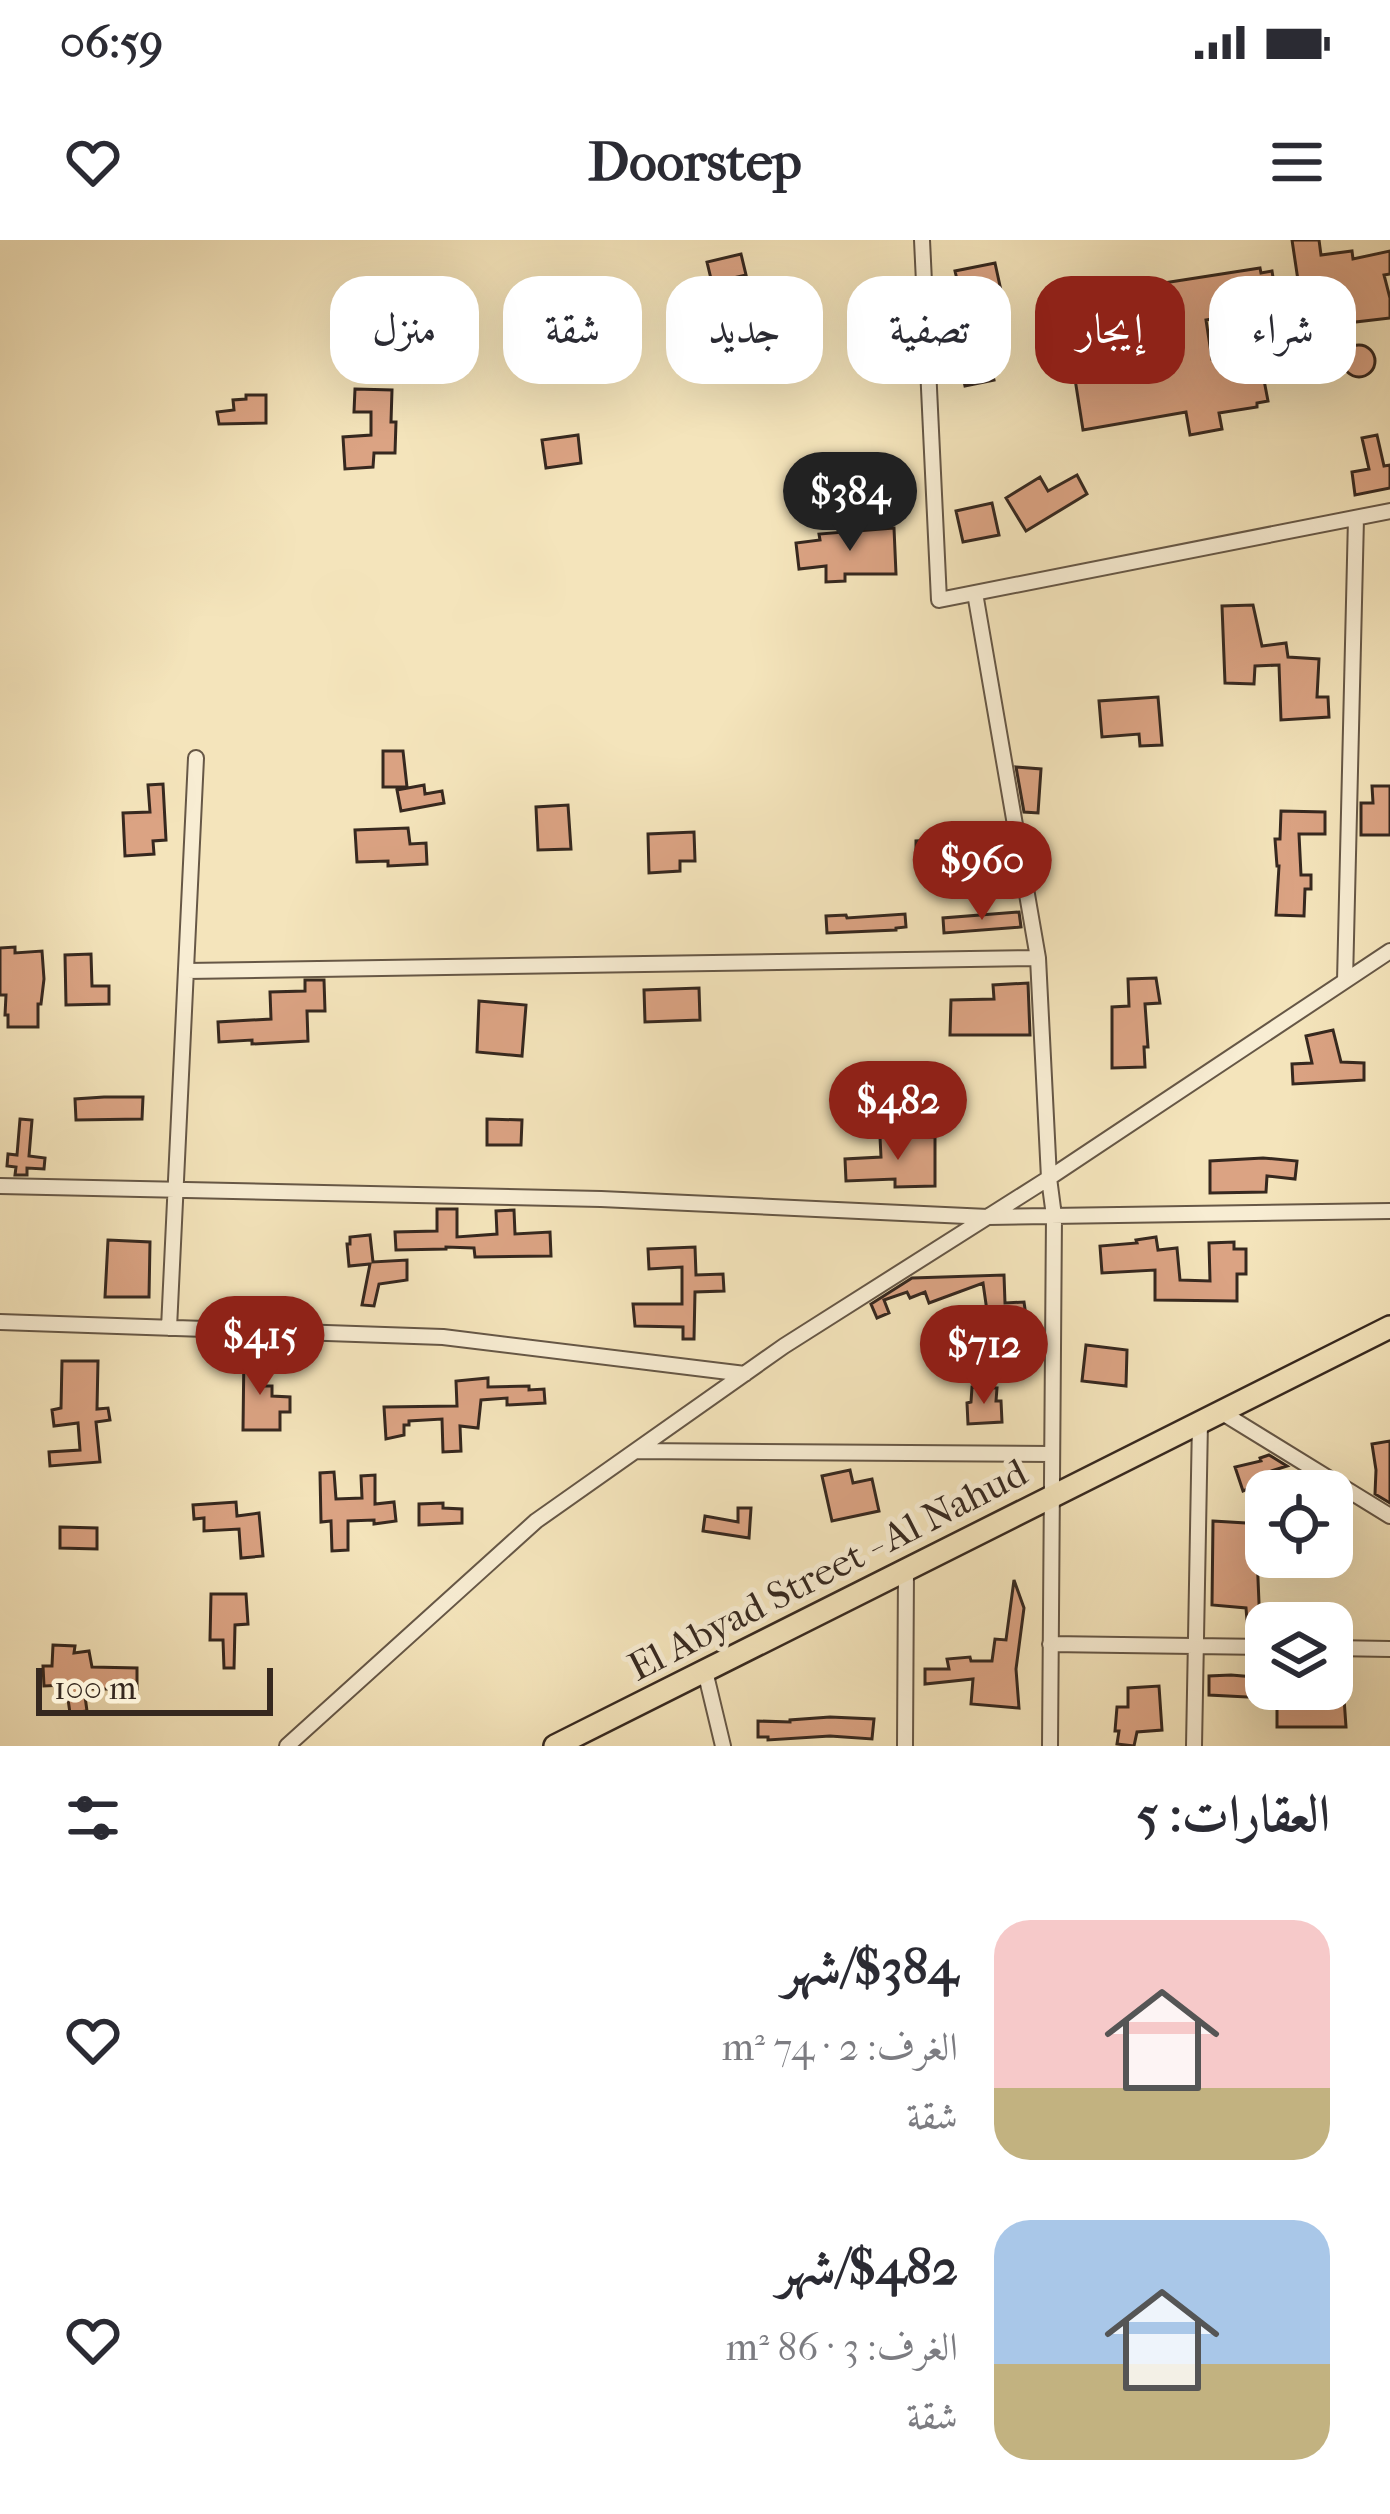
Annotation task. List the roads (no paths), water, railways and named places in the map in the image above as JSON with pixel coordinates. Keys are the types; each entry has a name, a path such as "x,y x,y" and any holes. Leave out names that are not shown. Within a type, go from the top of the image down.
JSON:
{"highway":[{"name":"El Abyad Street - Al Nahud","path":"555,1746 585,1738 705,1670 1390,1327"}],"street":[{"path":"922,240 939,600 1390,511"},
{"path":"1346,981 1356,518"},
{"path":"975,593 1038,958 1054,1216 1050,1746"},
{"path":"169,1328 196,758"},
{"path":"287,1746 536,1521 784,1346 1049,1178 1390,951"},
{"path":"186,971 1038,958"},
{"path":"0,1186 601,1199 988,1217 1390,1211"},
{"path":"0,1322 443,1337 745,1374"},
{"path":"1366,1339 1390,1341"},
{"path":"1221,1412 1390,1516"},
{"path":"1194,1746 1200,1422"},
{"path":"636,1451 1051,1454"},
{"path":"904,1746 906,1570"},
{"path":"1050,1643 1245,1647"},
{"path":"1353,1648 1390,1648"},
{"path":"705,1670 723,1746"}]}
